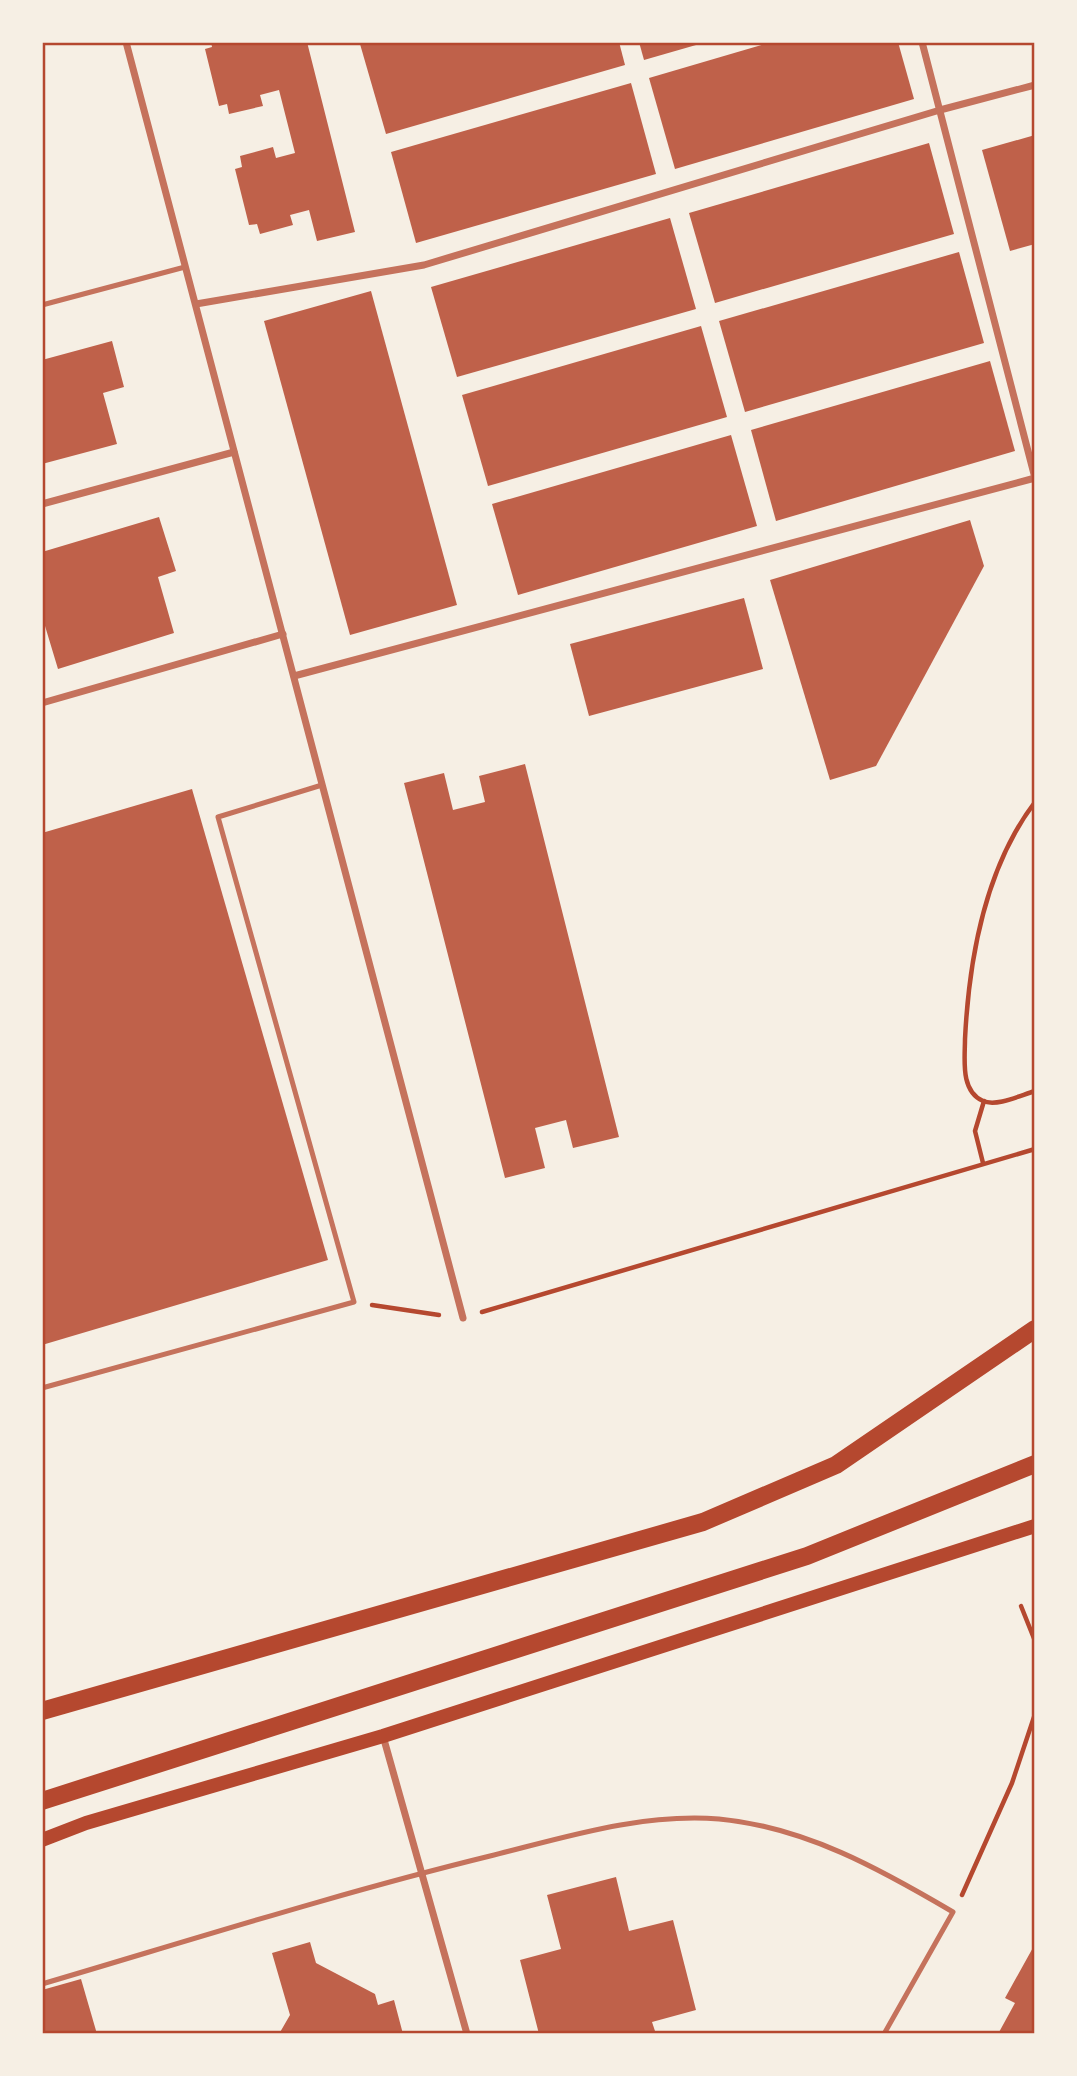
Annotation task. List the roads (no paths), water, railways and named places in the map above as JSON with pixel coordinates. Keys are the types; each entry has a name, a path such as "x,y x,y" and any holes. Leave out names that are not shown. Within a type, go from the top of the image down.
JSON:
{"main road":[{"path":"42,1712 704,1522 836,1465 1035,1329"},
{"path":"42,1801 807,1556 1035,1464"},
{"path":"42,1840 86,1823 383,1737 1035,1526"}],"street":[{"path":"126,42 463,1318"},
{"path":"294,676 1035,478 922,42"},
{"path":"196,304 424,265 940,110 1035,85"},
{"path":"42,504 234,452"},
{"path":"42,703 283,634"},
{"path":"383,1737 467,2034"}],"lane":[{"path":"42,305 185,267"},
{"path":"42,1388 354,1303 218,817 322,785"},
{"path":"42,1984 422,1873 615,1824 673,1818 720,1819 772,1828 831,1846 884,1871 953,1912 884,2034"}]}
